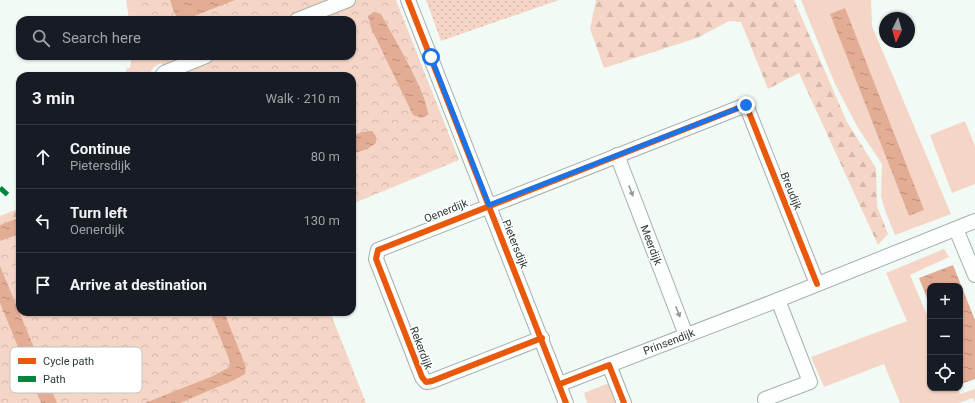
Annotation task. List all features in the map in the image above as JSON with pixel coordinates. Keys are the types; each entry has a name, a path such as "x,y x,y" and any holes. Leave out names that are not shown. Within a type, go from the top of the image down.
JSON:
{"street":[{"path":"307,16 348,0"},
{"name":"Pietersdijk","path":"408,0 542,338 566,403"},
{"path":"166,72 196,60"},
{"name":"Oenerdijk","path":"378,250 746,105"},
{"name":"Breudijk","path":"746,105 817,284"},
{"name":"Meerdijk","path":"617,155 686,335"},
{"name":"Prinsendijk","path":"560,384 778,300 975,221"},
{"path":"956,229 975,275"},
{"name":"Rekerdijk","path":"378,250 376,259 422,377 426,382 542,338"},
{"path":"765,399 810,382 778,300"},
{"path":"609,365 624,403"}],"green space":[{"path":"126,0 146,0 152,16 128,16"},
{"path":"138,0 396,0 459,160 356,202 356,72 165,72 160,60 356,60 356,16 144,16"},
{"path":"426,0 559,0 441,41"},
{"path":"596,0 794,0 847,122 876,168 877,206 888,234 878,245 799,73 768,89 741,22 729,21 697,38 604,68 590,29"},
{"path":"801,0 871,0 872,26 879,43 879,48 881,48 951,214 895,235 881,197 882,164 858,128 835,84","holes":["830,14 924,210 909,216"]},
{"path":"131,60 169,60 154,67 151,72 126,72 127,68 130,68"},
{"path":"965,121 975,146 975,184 952,193 930,135"},
{"path":"16,210 16,219 0,225 0,216"},
{"path":"16,222 16,316 332,316 366,403 0,403 0,228"},
{"path":"944,249 949,257 910,275 927,315 927,391 959,391 960,394 975,389 975,402 973,398 959,403 900,403 884,364 824,387 811,357 907,321 886,273"},
{"path":"609,383 617,403 587,403 584,393"}],"water":[{"path":"170,0 235,0 194,16 176,16"},
{"path":"845,8 924,210 909,216 830,14"},
{"path":"374,12 381,14 409,64 422,93 428,115 421,118 413,115 371,28 368,16"},
{"path":"372,131 376,136 376,143 367,149 356,153 356,134"},
{"path":"16,219 16,235 0,241 0,225"},
{"path":"953,265 960,283 927,283 927,298 919,278"},
{"path":"0,266 16,304 16,316 21,316 34,347 18,347 0,303"},
{"path":"963,290 975,320 975,379 963,383"},
{"path":"212,316 226,316 246,367 245,374 180,403 145,403 213,376 228,368 230,362"},
{"path":"37,393 53,393 57,403 41,403"}],"marked path":[{"path":"0,188 8,195"}],"cycle path":[{"path":"408,0 566,403"},
{"path":"542,338 426,382 422,377 376,259 378,250 746,105 817,284"},
{"path":"560,384 609,365 624,403"}],"route":[{"path":"431,57 489,205 746,105"}]}
